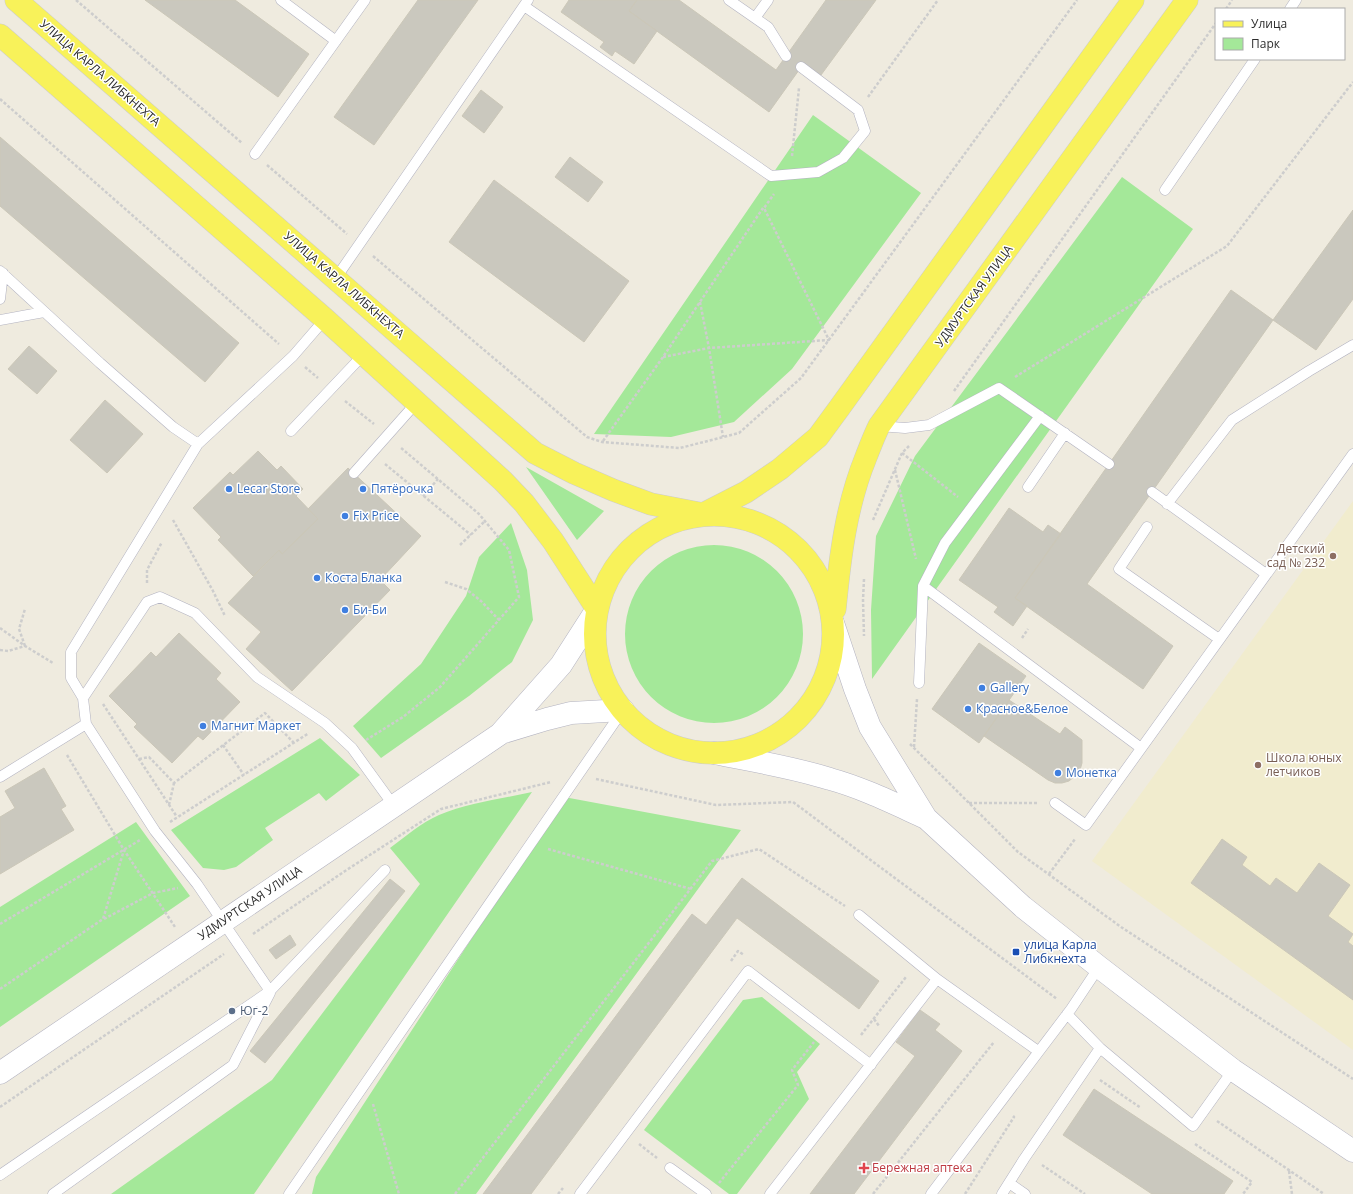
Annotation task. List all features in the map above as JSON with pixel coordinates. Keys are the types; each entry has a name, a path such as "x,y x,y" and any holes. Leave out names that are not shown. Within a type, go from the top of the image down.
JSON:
{"main road":[{"name":"УЛИЦА КАРЛА ЛИБКНЕХТА","path":"16,0 535,453 580,476 651,504 703,514"},
{"path":"703,514 746,492 780,469 818,437 1133,0"},
{"name":"УДМУРТСКАЯ УЛИЦА","path":"597,609 595,645 604,680 622,710 649,733 680,748 714,753 753,746 788,727 815,698 830,662 833,623 845,526 857,478 879,426 1187,0"},
{"path":"0,36 325,319 503,481 524,503 553,541 597,609"},
{"path":"703,514 740,517 775,531 804,555 824,587 833,623 870,727 926,818 1023,907 1099,967 1233,1070 1353,1151"},
{"name":"УДМУРТСКАЯ УЛИЦА","path":"0,1073 500,734 561,664 597,609 611,574 635,544 666,524 703,514"},
{"name":"УДМУРТСКАЯ УЛИЦА","path":"500,734 547,719 571,714 622,710"},
{"path":"714,753 783,767 831,779 862,790 926,818"}],"lane":[{"path":"282,0 336,41"},
{"path":"255,154 365,0"},
{"path":"729,0 768,26 786,56"},
{"path":"755,18 768,0"},
{"path":"336,278 526,3 771,176 818,172 843,158 865,131 858,110 801,67"},
{"path":"1165,190 1254,60"},
{"path":"1,272 173,427 198,444"},
{"path":"0,299 1,272"},
{"path":"0,320 44,312"},
{"path":"270,991 197,884 155,831 86,724 83,698 71,678 71,652 198,444 293,356 325,319"},
{"path":"1167,504 1232,420 1353,345"},
{"path":"291,431 364,354"},
{"path":"879,426 905,428 929,425 999,388 1109,464"},
{"path":"354,473 417,402"},
{"path":"918,683 923,586 945,543 1040,416"},
{"path":"1028,487 1065,433"},
{"path":"1056,803 1086,824 1353,454"},
{"path":"1152,492 1266,574"},
{"path":"1147,527 1120,569 1220,639"},
{"path":"923,586 1141,748"},
{"path":"83,698 146,602 160,597 195,613 257,676 325,723 352,748 394,806"},
{"path":"289,1194 622,710"},
{"path":"0,777 86,724"},
{"path":"0,1175 270,991 385,870"},
{"path":"858,915 918,962 937,979 1038,1051"},
{"path":"931,1194 1069,1012 1099,967"},
{"path":"580,1194 748,971 871,1065"},
{"path":"770,1194 937,979"},
{"path":"53,1194 233,1064 270,991"},
{"path":"1069,1012 1100,1048 1193,1126 1233,1070"},
{"path":"1002,1194 1024,1159 1100,1048"},
{"path":"670,1168 706,1194"},
{"path":"1009,1183 1024,1194"}],"path":[{"path":"76,0 359,244 587,437 602,442 680,448 739,433 801,378 1077,0"},
{"path":"858,110 938,0"},
{"path":"953,393 1215,24"},
{"path":"602,442 663,356 764,208 790,174 801,67"},
{"path":"999,388 1227,246 1353,82"},
{"path":"0,99 331,389 479,514 509,550 519,597 440,687 403,717 352,748"},
{"path":"764,208 830,340"},
{"path":"700,302 723,437"},
{"path":"663,356 709,348 830,340"},
{"path":"870,527 902,453 929,425"},
{"path":"372,453 471,535"},
{"path":"902,453 971,507"},
{"path":"895,470 923,586"},
{"path":"423,496 438,479"},
{"path":"170,526 173,520 226,618"},
{"path":"460,545 485,521"},
{"path":"146,602 146,570 163,538"},
{"path":"864,578 864,638"},
{"path":"445,582 466,589 481,601 499,620"},
{"path":"25,609 19,629 25,646"},
{"path":"0,628 25,646 50,660"},
{"path":"0,650 8,651 25,646"},
{"path":"914,747 918,683"},
{"path":"103,696 103,704 177,817"},
{"path":"169,805 174,783 265,713 294,743"},
{"path":"0,924 155,831 325,723"},
{"path":"909,742 1018,852 1121,927 1353,1079"},
{"path":"223,745 244,774"},
{"path":"63,749 124,850 188,946"},
{"path":"139,759 149,757 174,783"},
{"path":"467,803 578,775 716,805 793,802 1069,1012"},
{"path":"969,803 1056,803"},
{"path":"1049,874 1086,824"},
{"path":"530,844 690,889"},
{"path":"455,1194 712,861 759,849 858,915"},
{"path":"103,919 124,850"},
{"path":"0,989 103,919 153,893 197,884"},
{"path":"858,1040 918,962"},
{"path":"873,1194 1005,1027"},
{"path":"715,1188 798,1085 792,1070 824,1029"},
{"path":"367,1081 398,1194"},
{"path":"965,1194 1014,1117 998,1104"},
{"path":"1203,1112 1324,1194"},
{"path":"1038,1162 1085,1194"},
{"path":"1289,1170 1292,1194"}],"shaded area":[{"name":"Школа юных летчиков","path":"1353,501 1353,1050 1092,861"}],"green space":[{"path":"813,115 921,193 792,369 734,422 671,437 594,434"},
{"path":"1122,177 1193,229 872,679 871,610 876,536 915,456"},
{"path":"526,467 604,511 577,540"},
{"path":"511,523 527,570 533,620 512,662 469,696 381,758 353,726 421,664 466,596 479,557"},
{"path":"714,545 731,547 748,552 763,560 777,571 788,585 796,600 801,617 803,634 801,651 796,668 788,683 777,697 763,708 748,716 731,721 714,723 697,721 680,716 665,708 651,697 640,683 632,668 627,651 625,634 627,617 632,600 640,585 651,571 665,560 680,552 697,547"},
{"path":"320,738 360,775 326,801 319,793 265,828 273,840 236,867 224,870 203,868 171,830"},
{"path":"532,792 254,1194 111,1194 272,1080 420,884 390,848 420,826 439,815 473,804"},
{"path":"564,797 741,830 476,1194 312,1194 316,1177"},
{"path":"136,822 190,896 0,1027 0,907"},
{"path":"762,997 820,1044 797,1072 809,1099 737,1194 729,1194 644,1130 743,1000"}],"building":[{"path":"145,0 235,0 309,54 278,97"},
{"path":"418,0 478,0 374,145 334,117"},
{"path":"569,0 637,0 629,11 657,31 634,64 615,51 612,56 600,47 604,42 561,12"},
{"path":"637,0 679,0 776,70 826,0 876,0 821,75 804,63 769,112 629,11"},
{"path":"481,90 503,107 484,133 462,116"},
{"path":"0,137 239,343 205,382 0,206"},
{"path":"570,157 603,182 588,202 555,177"},
{"path":"494,180 629,281 584,342 449,242"},
{"path":"1353,210 1353,299 1316,350 1273,320"},
{"path":"1231,290 1273,320 1087,584 1173,646 1143,689 1015,598"},
{"path":"29,346 57,371 37,394 8,369"},
{"path":"105,400 143,434 107,473 70,440"},
{"path":"258,451 277,470 281,466 303,489 296,496 318,519 282,554 279,550 253,576 218,540 221,537 193,508 230,472 233,475"},
{"name":"Коста Бланка","path":"348,468 421,536 380,580 390,590 292,691 246,649 261,632 228,603 279,550 282,554 318,519 308,509"},
{"path":"1009,508 1043,532 1048,525 1061,534 1015,598 1027,606 1013,626 994,612 998,607 959,580"},
{"path":"179,633 221,673 216,679 240,702 203,740 198,736 172,763 134,727 137,724 109,696 151,652 156,657"},
{"name":"Gallery","path":"979,643 1026,676 979,743 932,709"},
{"name":"Монетка","path":"1009,700 1060,734 1065,727 1082,740 1082,763 1080,770 1069,781 1055,783 1048,780 984,736"},
{"path":"44,768 66,806 61,809 74,830 0,874 0,817 15,808 5,791"},
{"path":"1222,839 1247,857 1242,865 1270,886 1276,878 1297,893 1319,863 1350,885 1328,916 1353,934 1348,942 1353,946 1353,1000 1191,883"},
{"path":"742,878 879,981 859,1009 737,918 531,1194 483,1194 692,914 706,925"},
{"path":"390,879 405,891 265,1063 250,1051"},
{"path":"290,935 296,945 276,959 269,950"},
{"path":"920,1010 940,1024 935,1030 962,1051 854,1194 810,1194 915,1056 896,1042"},
{"path":"1094,1089 1233,1181 1224,1194 1152,1194 1063,1135"}],"place":[{"name":"Lecar Store","path":"229,489"},
{"name":"Пятёрочка","path":"363,489"},
{"name":"Fix Price","path":"345,516"},
{"name":"Детский сад № 232","path":"1333,556"},
{"name":"Коста Бланка","path":"317,578"},
{"name":"Би-Би","path":"345,610"},
{"name":"Gallery","path":"982,688"},
{"name":"Красное&Белое","path":"968,709"},
{"name":"Магнит Маркет","path":"203,726"},
{"name":"Школа юных летчиков","path":"1258,765"},
{"name":"Монетка","path":"1058,773"},
{"name":"улица Карла Либкнехта","path":"1016,952"},
{"name":"Юг-2","path":"232,1011"},
{"name":"Бережная аптека","path":"864,1168"}]}
